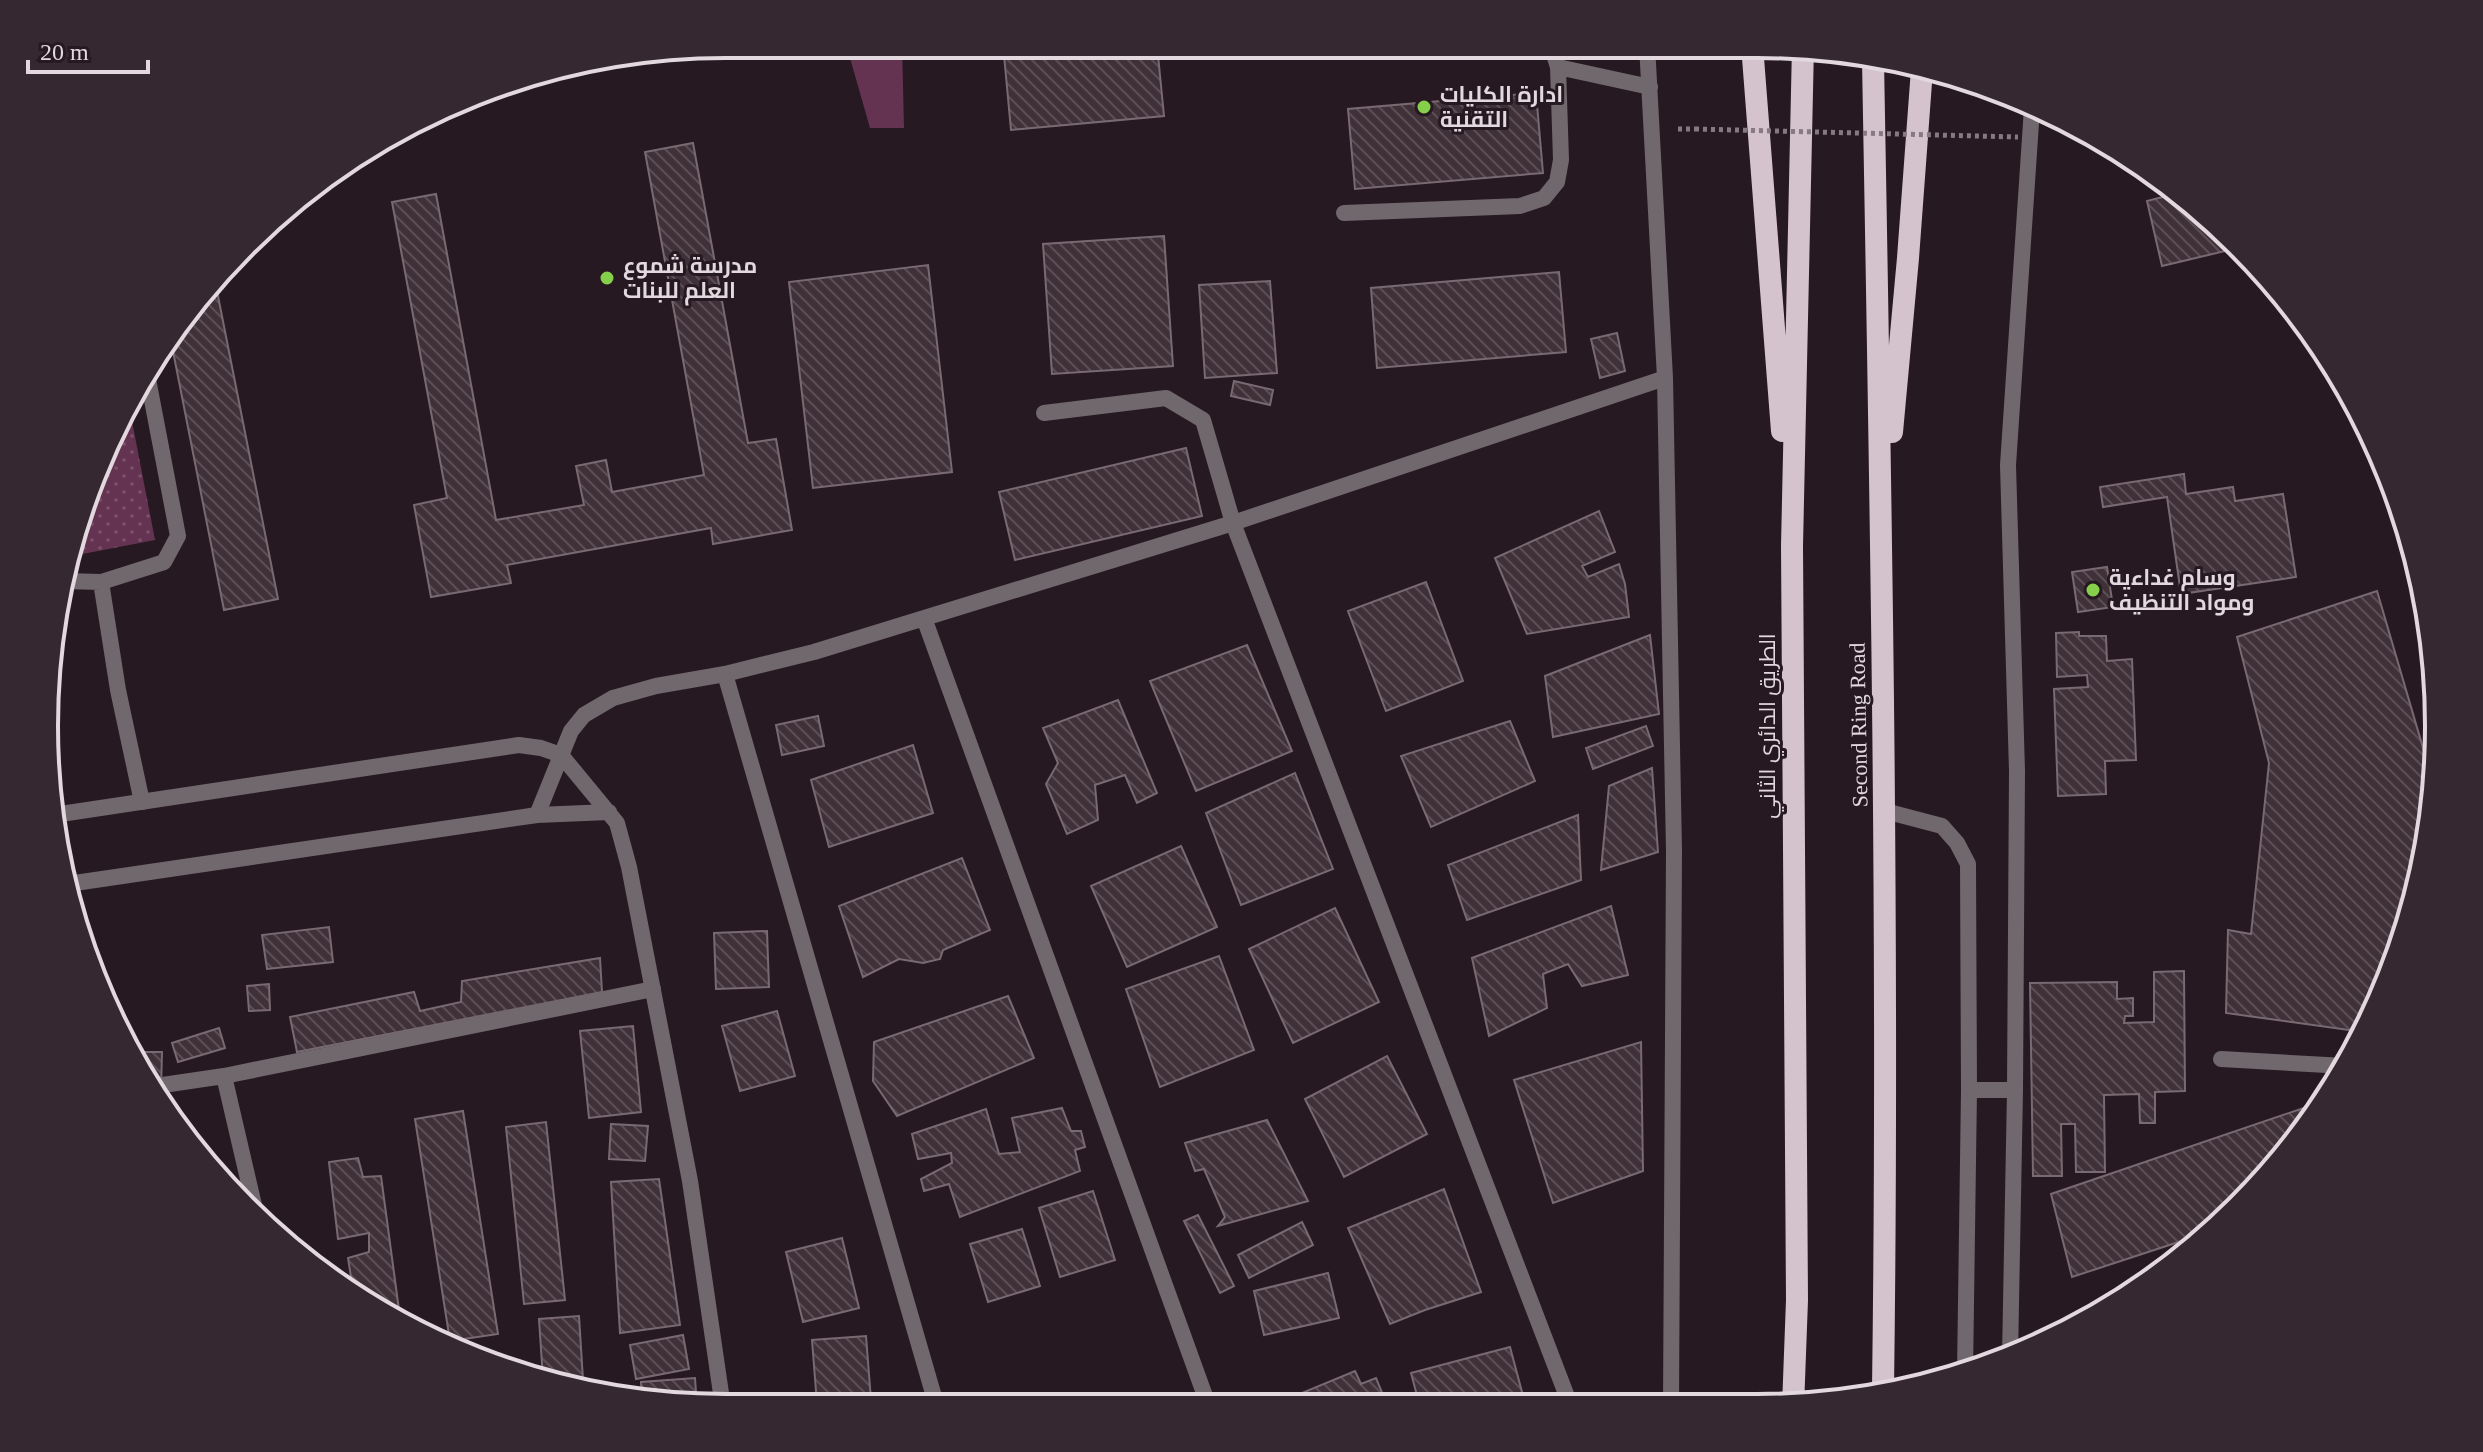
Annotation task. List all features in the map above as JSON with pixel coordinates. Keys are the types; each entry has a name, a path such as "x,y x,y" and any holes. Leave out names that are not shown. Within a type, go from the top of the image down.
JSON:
{"highway":[{"path":"1753,58 1792,546"},
{"name":"الطريق الدائري الثاني","path":"1794,1393 1797,1300 1792,546 1803,59"},
{"name":"Second Ring Road","path":"1873,69 1885,811 1883,1382"},
{"path":"1882,541 1921,79"}],"street":[{"path":"1344,213 1520,206 1544,198 1557,182 1561,160 1555,58"},
{"path":"1648,58 1665,378 1674,851 1671,1394"},
{"path":"1558,67 1650,87"},
{"path":"2010,1344 2017,771 2008,465 2031,117"},
{"path":"537,815 571,731 584,715 613,698 814,652 1233,523 1665,378"},
{"path":"74,581 101,582 164,562 178,536 150,388"},
{"path":"1044,413 1166,398 1203,420 1233,523 1566,1394"},
{"path":"101,582 118,690 142,802"},
{"path":"924,618 1204,1394"},
{"path":"725,674 933,1394"},
{"path":"64,814 519,745 561,755 617,823 629,867 690,1181 721,1394"},
{"path":"1885,811 1942,826 1957,843 1968,864 1965,1361"},
{"path":"77,883 537,815 609,812"},
{"path":"163,1085 224,1076 653,989"},
{"path":"2221,1059 2333,1065"},
{"path":"224,1076 252,1196"},
{"path":"1969,1090 2015,1090"}],"path":[{"path":"1695,129 2018,137"}],"shaded area":[{"path":"850,58 902,58 904,128 870,128"},
{"path":"132,421 155,540 81,554 93,511"}],"building":[{"path":"1004,58 1158,58 1164,116 1011,130"},
{"path":"1536,93 1543,173 1355,189 1348,109"},
{"path":"693,143 748,443 776,439 792,530 713,544 711,528 507,565 511,583 431,597 414,505 447,498 392,202 436,194 496,520 584,505 576,466 606,460 612,492 704,475 645,152"},
{"path":"2165,196 2226,251 2162,266 2147,201"},
{"path":"1164,236 1173,366 1052,374 1043,244"},
{"path":"928,265 952,472 813,488 789,282"},
{"path":"1559,272 1566,352 1377,368 1371,288"},
{"path":"1270,281 1277,373 1205,378 1199,285"},
{"path":"218,294 278,599 224,610 173,352"},
{"path":"1617,333 1625,371 1600,378 1591,339"},
{"path":"1234,381 1273,390 1270,405 1231,396"},
{"path":"1186,448 1202,516 1015,560 999,492"},
{"path":"2184,474 2186,494 2233,487 2235,501 2283,494 2296,577 2181,594 2167,497 2103,507 2100,487"},
{"path":"1599,511 1615,552 1582,566 1588,577 1619,564 1629,617 1527,634 1495,558"},
{"name":"وسام غداءية ومواد التنظيف","path":"2107,567 2113,607 2078,612 2072,572"},
{"path":"1426,582 1463,681 1386,711 1348,611"},
{"path":"2377,591 2424,753 2419,813 2402,899 2390,941 2351,1030 2226,1013 2228,930 2251,934 2269,763 2237,637"},
{"path":"2079,632 2079,636 2106,636 2107,661 2132,659 2136,760 2105,761 2106,794 2058,796 2054,689 2088,687 2087,675 2057,677 2056,633"},
{"path":"1650,635 1659,714 1553,737 1545,676"},
{"path":"1247,645 1292,751 1196,791 1150,681"},
{"path":"1118,700 1157,793 1137,803 1125,775 1095,785 1098,820 1067,834 1046,784 1058,763 1043,728"},
{"path":"818,716 824,746 782,755 776,725"},
{"path":"1510,721 1535,781 1431,827 1401,756"},
{"path":"1646,726 1653,746 1593,769 1586,748"},
{"path":"913,745 933,813 829,847 811,780"},
{"path":"1652,768 1658,852 1601,870 1609,786"},
{"path":"1295,773 1333,869 1241,905 1206,813"},
{"path":"1578,815 1581,880 1467,920 1448,865"},
{"path":"1181,846 1217,927 1127,967 1091,886"},
{"path":"962,858 990,930 943,950 940,959 923,963 899,959 863,977 839,906"},
{"path":"1611,906 1628,975 1582,986 1568,964 1543,974 1547,1008 1489,1036 1472,958"},
{"path":"1335,908 1379,1002 1293,1043 1249,949"},
{"path":"329,927 333,962 267,969 262,935"},
{"path":"767,931 769,987 716,989 714,933"},
{"path":"1219,956 1254,1050 1160,1087 1126,989"},
{"path":"600,958 602,992 297,1052 290,1017 414,992 420,1011 461,1002 462,981"},
{"path":"2184,971 2185,1091 2155,1092 2155,1123 2140,1123 2139,1094 2104,1095 2105,1172 2076,1172 2075,1124 2061,1124 2062,1176 2033,1176 2030,983 2117,982 2117,999 2133,998 2133,1016 2125,1016 2124,1023 2154,1022 2154,972"},
{"path":"269,984 270,1010 249,1011 247,986"},
{"path":"1008,996 1034,1058 897,1116 873,1081 874,1042"},
{"path":"777,1011 795,1076 740,1091 722,1026"},
{"path":"633,1026 641,1112 589,1118 580,1031"},
{"path":"219,1028 225,1048 178,1062 172,1043"},
{"path":"1641,1042 1643,1171 1553,1203 1514,1080"},
{"path":"143,1052 162,1052 161,1082"},
{"path":"1387,1056 1427,1134 1344,1177 1305,1099"},
{"path":"1062,1108 1071,1131 1081,1131 1085,1147 1075,1150 1080,1171 960,1217 949,1184 924,1191 921,1179 952,1163 951,1153 918,1159 912,1134 986,1109 999,1154 1020,1152 1012,1118"},
{"path":"2305,1108 2259,1166 2182,1241 2072,1277 2051,1194"},
{"path":"463,1111 498,1334 462,1339 449,1333 415,1119"},
{"path":"1267,1120 1308,1201 1218,1226 1225,1217 1204,1169 1195,1171 1185,1143"},
{"path":"546,1122 565,1300 524,1304 506,1127"},
{"path":"611,1124 648,1126 645,1161 609,1159"},
{"path":"358,1158 363,1177 381,1176 399,1308 351,1278 348,1258 369,1252 369,1233 338,1239 329,1162"},
{"path":"659,1179 680,1325 620,1333 611,1182"},
{"path":"1444,1189 1481,1292 1390,1324 1348,1228"},
{"path":"1093,1191 1115,1260 1060,1277 1039,1208"},
{"path":"1198,1215 1234,1286 1220,1293 1184,1221"},
{"path":"1302,1222 1313,1245 1249,1278 1238,1255"},
{"path":"1022,1229 1040,1286 988,1302 970,1244"},
{"path":"842,1238 859,1308 803,1322 786,1252"},
{"path":"1328,1273 1339,1318 1264,1335 1254,1291"},
{"path":"579,1316 583,1378 542,1368 539,1319"},
{"path":"683,1335 689,1369 636,1379 630,1345"},
{"path":"866,1336 871,1394 816,1394 812,1340"},
{"path":"1510,1347 1523,1394 1417,1394 1411,1373"},
{"path":"1355,1371 1361,1384 1376,1378 1383,1394 1299,1394"},
{"path":"695,1378 696,1393 641,1388 641,1382"}],"place":[{"name":"ادارة الكليات التقنية","path":"1424,107"},
{"name":"مدرسة شموع العلم للبنات","path":"607,278"},
{"name":"وسام غداءية ومواد التنظيف","path":"2093,590"}]}
